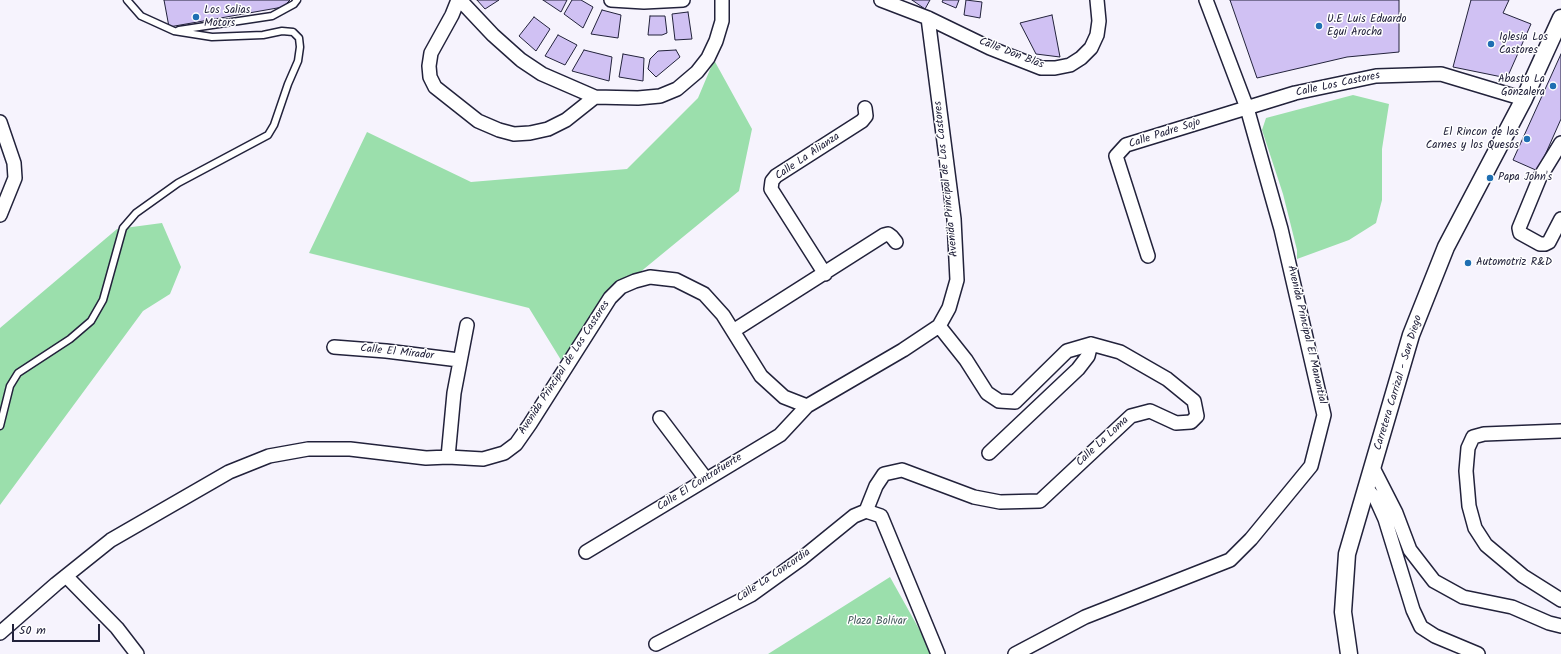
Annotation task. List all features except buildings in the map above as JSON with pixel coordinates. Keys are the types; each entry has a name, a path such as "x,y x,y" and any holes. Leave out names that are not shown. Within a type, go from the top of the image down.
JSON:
{"street":[{"path":"595,97 566,120 548,129 530,133 514,134 498,130 478,121 435,87 430,77 429,66 431,53 459,0 493,35 521,60 542,74 595,97 638,98 660,96 678,89 697,72 708,58 716,41 722,21 722,0"},
{"path":"610,0 644,2 683,0"},
{"path":"881,0 928,18"},
{"name":"Calle Don Blas","path":"928,18 997,51 1041,68 1054,68 1070,65 1081,58 1091,48 1097,35 1099,21 1096,0"},
{"name":"Avenida Principal El Manantial","path":"1015,654 1085,617 1230,560 1251,539 1311,466 1324,415 1281,229 1247,108 1206,0"},
{"name":"Avenida Principal de Los Castores","path":"0,633 66,576 111,540 229,472 268,456 308,449 350,449 426,458 448,457 483,459 504,453 516,444 551,393 610,298 621,287 650,277 676,280 704,294 723,315 761,376 772,388 784,397 806,406 903,350 939,326 950,308 957,280 954,219 928,18"},
{"name":"Carretera Carrizal - San Diego","path":"1349,654 1343,612 1347,554 1411,335 1446,247 1524,99 1561,18"},
{"name":"Calle Los Castores","path":"1247,108 1295,94 1369,77 1419,73 1441,74 1524,99"},
{"name":"Calle La Alianza","path":"825,274 771,189 772,181 776,176 862,121 866,116 865,108"},
{"name":"Calle Padre Sojo","path":"1148,256 1116,156 1126,145 1247,108"},
{"path":"0,122 14,163 15,178 0,215"},
{"path":"1561,143 1540,177 1519,228 1520,233 1540,244 1545,244 1549,242 1561,220"},
{"path":"733,331 825,274 884,235 888,234 896,242"},
{"path":"448,457 453,400 467,325"},
{"path":"939,326 966,360 987,393 999,401 1015,402 1066,351 1091,344 1088,356 1078,369 989,453"},
{"name":"Calle La Loma","path":"866,511 876,486 884,474 902,470 974,497 1000,502 1040,501 1131,416 1150,411 1176,424 1192,422 1197,416 1194,401 1166,379 1120,352 1091,344"},
{"name":"Calle El Mirador","path":"334,347 386,351 460,360"},
{"name":"Calle El Contrafuerte","path":"586,552 780,435 806,406"},
{"path":"660,418 706,479"},
{"path":"1561,431 1484,434 1473,437 1468,448 1466,471 1469,506 1474,528 1486,545 1523,576 1561,600"},
{"path":"1373,468 1396,513 1410,550 1434,581 1463,597 1512,607 1549,623 1561,626"},
{"path":"1367,489 1376,500 1385,519 1413,610 1421,628 1435,636 1478,654"},
{"path":"866,511 881,516 938,654"},
{"name":"Calle La Concordia","path":"656,644 751,595 802,559 854,516 866,511"},
{"path":"66,576 117,628 133,652"}],"lane":[{"path":"0,426 10,386 18,374 70,339 91,320 103,300 123,228 136,213 178,183 268,136 274,125 298,61 300,47 298,38 293,32 282,31 263,35 212,37 174,31 141,16 127,0"},
{"path":"174,31 272,16 294,4 297,0"}],"green space":[{"path":"714,60 752,129 739,191 639,273 561,360 529,308 309,253 367,132 471,182 627,169 698,98"},
{"path":"1353,95 1389,104 1382,149 1382,200 1376,223 1349,240 1297,259 1297,250 1283,194 1262,130 1266,118"},
{"path":"162,223 181,267 170,294 143,311 0,505 0,328 117,229"},
{"name":"Plaza Bolívar","path":"890,577 933,654 768,654"}],"place":[{"name":"Los Salias Motors","path":"196,17"},
{"name":"U.E Luis Eduardo Egui Arocha","path":"1319,26"},
{"name":"Iglesia Los Castores","path":"1491,44"},
{"name":"Abasto La Gonzalera","path":"1553,86"},
{"name":"El Rincon de las Carnes y los Quesos","path":"1527,139"},
{"name":"Papa John's","path":"1490,178"},
{"name":"Automotriz R&D","path":"1468,263"}]}
